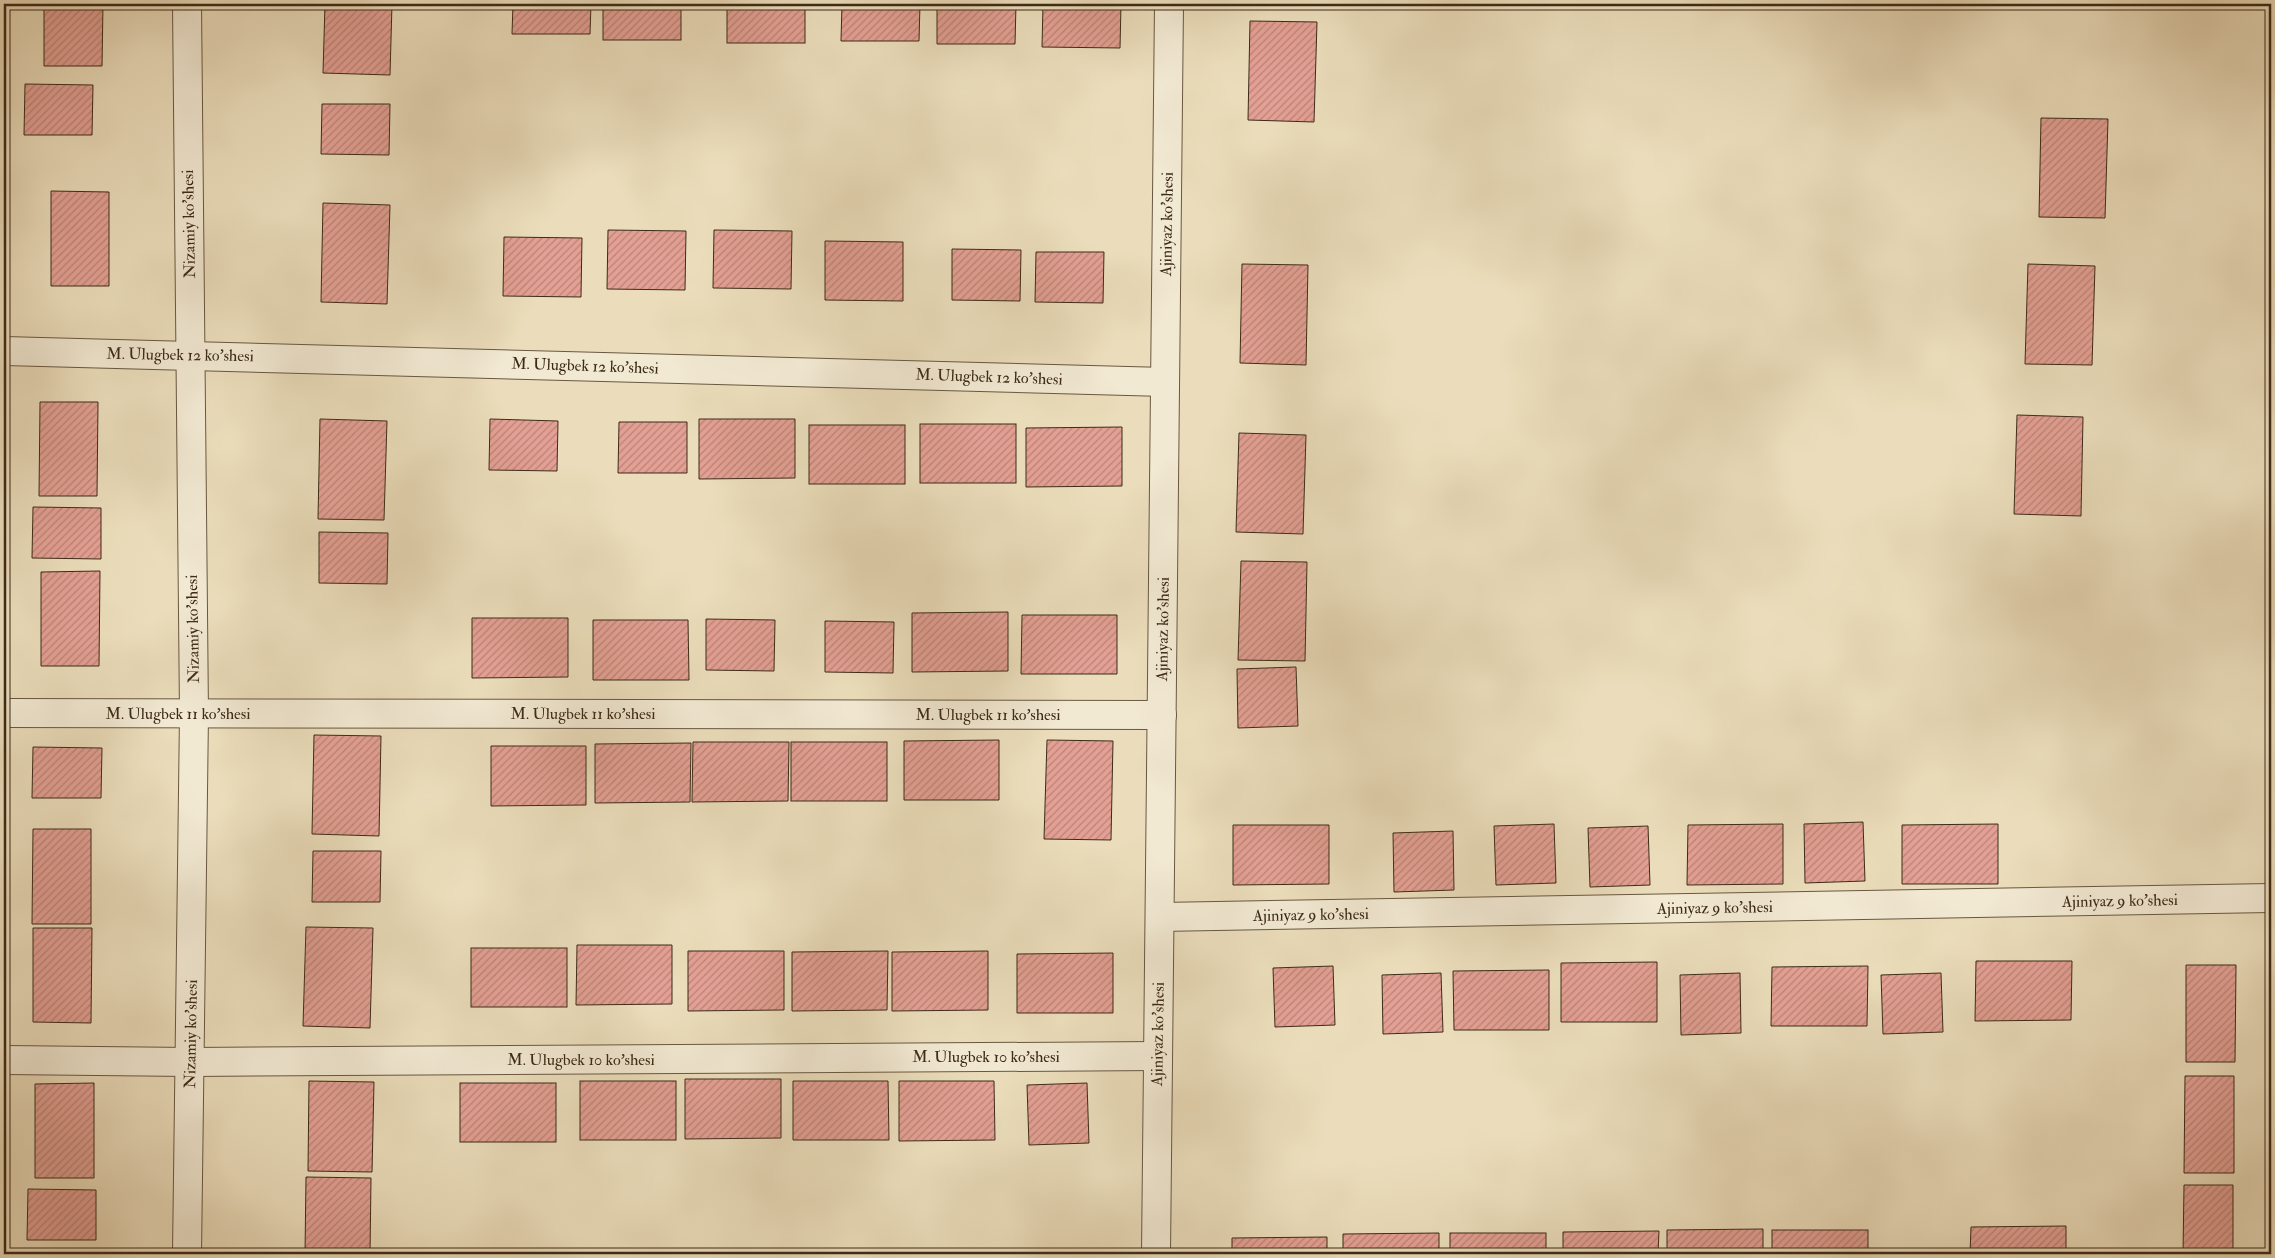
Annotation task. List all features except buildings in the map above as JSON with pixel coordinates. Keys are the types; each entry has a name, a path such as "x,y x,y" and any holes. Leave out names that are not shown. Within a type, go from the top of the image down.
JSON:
{"street":[{"name":"Nizamiy ko'shesi","path":"187,4 194,714 187,1254"},
{"name":"Ajiniyaz ko'shesi","path":"1156,1254 1170,4"},
{"name":"M. Ulugbek 12 ko'shesi","path":"4,351 1165,382"},
{"name":"M. Ulugbek 11 ko'shesi","path":"4,713 1162,715"},
{"name":"Ajiniyaz 9 ko'shesi","path":"1160,918 2271,898"},
{"name":"M. Ulugbek 10 ko'shesi","path":"4,1060 190,1062 1158,1056"}]}
